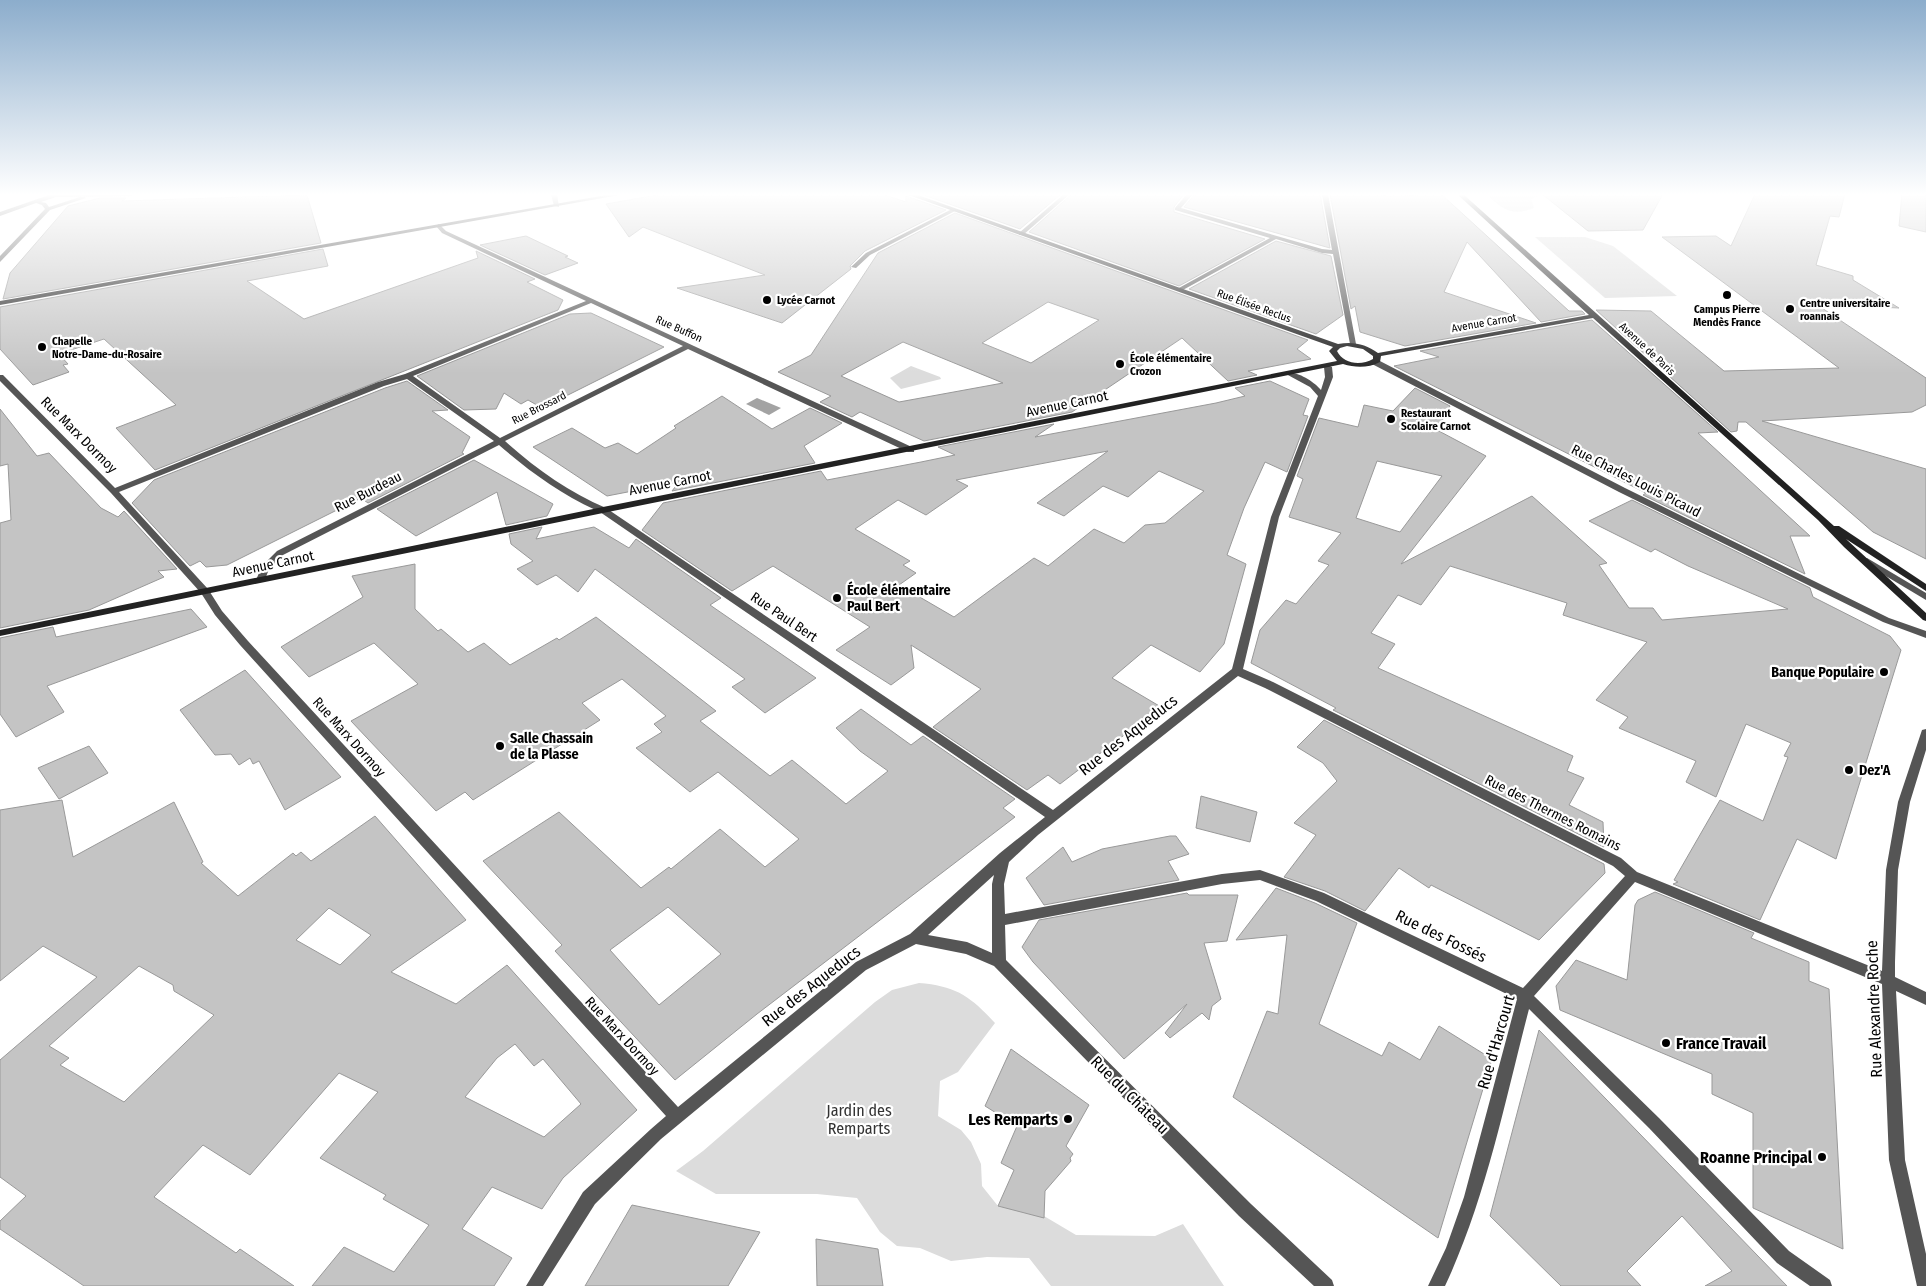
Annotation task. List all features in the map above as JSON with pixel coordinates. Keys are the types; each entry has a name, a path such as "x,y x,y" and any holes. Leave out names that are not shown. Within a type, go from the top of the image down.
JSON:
{"street":[{"path":"0,303 279,254"},
{"name":"Rue Buffon","path":"491,254 911,450"},
{"path":"854,267 868,254"},
{"name":"Rue Élisée Reclus","path":"1077,254 1338,346"},
{"path":"1179,290 1245,254"},
{"path":"1335,254 1352,344"},
{"name":"Avenue de Paris","path":"1526,254 1821,518"},
{"path":"114,491 381,384 408,376 590,301"},
{"name":"Avenue Carnot","path":"0,633 603,510 1328,367 1345,362 1365,365 1376,359 1595,316"},
{"path":"1345,362 1333,354 1333,351 1338,346 1352,344 1371,349 1376,359"},
{"name":"Rue Brossard","path":"500,441 688,346"},
{"name":"Rue Charles Louis Picaud","path":"1376,359 1622,490 1886,620 1926,635"},
{"path":"1237,671 1275,517 1329,377 1328,367"},
{"path":"1290,374 1313,385 1322,396"},
{"path":"408,376 500,441"},
{"name":"Rue Marx Dormoy","path":"0,377 114,491 205,591 218,613 244,644 677,1117"},
{"name":"Rue Paul Bert","path":"500,441 513,454 581,501 603,510 1053,816"},
{"name":"Rue Burdeau","path":"261,580 265,568 280,553 500,441"},
{"path":"1821,518 1858,556 1926,618"},
{"path":"1821,518 1926,588"},
{"path":"1858,556 1926,597"},
{"name":"Rue des Aqueducs","path":"534,1286 589,1198 604,1182 677,1117 861,966 916,938 949,910 1004,857 1053,816 1237,671"},
{"name":"Rue des Thermes Romains","path":"1237,671 1618,862 1633,876 1888,980 1926,999"},
{"name":"Rue Alexandre Roche","path":"1925,1286 1897,1160 1888,980 1892,870 1904,802 1926,733"},
{"path":"999,962 998,884 1004,857"},
{"name":"Rue des Fossés","path":"999,921 1222,879 1260,875 1320,896 1525,996 1654,1123 1783,1257 1824,1286"},
{"name":"Rue d'Harcourt","path":"1436,1286 1453,1251 1472,1198 1525,996 1633,876"},
{"name":"Rue du Château","path":"916,938 967,948 999,962 1245,1210 1326,1286"}],"green space":[{"path":"1555,254 1623,254 1677,296 1605,298"},
{"path":"911,366 941,379 901,389 890,378"},
{"name":"Jardin des Remparts","path":"919,983 932,984 961,994 970,999 995,1023 958,1072 940,1081 938,1116 961,1130 971,1142 981,1164 982,1186 998,1206 1044,1216 1076,1235 1155,1236 1183,1224 1224,1286 1051,1286 1029,1258 987,1257 951,1261 920,1248 897,1246 880,1232 857,1198 817,1194 716,1194 676,1171 703,1151 875,1002 892,990"}],"shaded area":[{"path":"757,398 781,408 769,415 746,404"}],"building":[{"path":"26,254 258,254 3,299 10,273"},
{"path":"295,254 324,254 328,266 247,281 304,319 478,258 477,254 482,254 535,279 527,282 563,300 558,310 155,470 116,428 176,405 104,339 59,354 68,364 63,365 69,372 33,385 0,349 0,307"},
{"path":"500,254 564,254 568,256 565,257 578,263 545,275"},
{"path":"712,254 862,254 850,266 851,269 782,323 677,288 765,275"},
{"path":"877,254 1069,254 1308,340 1297,349 1311,359 1248,371 1257,375 1228,381 1182,338 1072,412 924,441 860,412 852,417 820,402 831,396 778,372 811,355","holes":["1048,302 1099,320 1031,363 982,343","903,342 1003,383 899,402 841,376"]},
{"path":"1090,254 1238,254 1179,286"},
{"path":"1252,254 1324,254 1331,256 1343,315 1316,334 1189,289"},
{"path":"1341,254 1461,254 1444,292 1536,323 1405,346 1360,332 1355,306 1351,309"},
{"path":"1478,254 1507,254 1569,311 1582,311 1585,314 1541,322"},
{"path":"1685,254 1819,254 1816,265 1853,276 1853,280 1899,308 1816,304 1926,378 1926,405 1912,412 1762,421 1926,469 1926,559 1873,532 1746,422 1738,422 1737,431 1731,432 1596,310 1651,311 1724,371 1839,368"},
{"path":"591,313 664,347 542,408 528,400 521,404 504,393 496,409 464,410 417,376 570,314"},
{"path":"1592,320 1718,432 1698,433 1810,536 1790,536 1805,574 1643,495 1646,493 1394,366 1439,357 1420,351"},
{"path":"407,381 448,410 432,411 470,437 462,453 464,454 368,503 361,498 227,565 206,567 200,561 190,566 132,503 154,480"},
{"path":"1270,381 1309,399 1303,415 1308,416 1287,472 1265,462 1244,508 1227,555 1246,564 1224,644 1200,672 1151,645 1112,678 1161,707 1060,784 1048,775 1027,790 933,727 981,689 911,645 914,668 891,685 836,650 870,627 773,566 732,591 642,530 663,503 821,471 827,480 955,455 938,447 1054,424 1035,437 1245,396 1235,388","holes":["1108,451 1037,503 1064,516 1103,486 1128,497 1159,471 1204,491 1165,523 1145,525 1124,543 1094,529 1048,566 1034,558 954,617 899,585 916,573 903,565 910,561 855,529 898,500 926,515 968,486 956,480"]},
{"path":"1415,388 1450,406 1437,430 1486,456 1401,564 1532,496 1607,563 1599,565 1629,608 1653,608 1662,620 1788,609 1688,566 1655,549 1651,552 1589,521 1632,500 1810,588 1813,597 1890,636 1901,650 1836,859 1797,839 1760,920 1673,884 1678,882 1674,880 1720,800 1763,821 1788,757 1784,756 1791,743 1746,724 1716,797 1686,782 1696,761 1619,728 1628,717 1596,700 1647,642 1563,615 1567,603 1450,566 1421,605 1398,595 1371,633 1395,644 1378,668 1573,756 1567,771 1584,778 1569,805 1603,822 1604,847 1333,710 1336,708 1251,663 1260,630 1286,600 1296,604 1329,565 1318,561 1341,533 1289,517 1303,479 1297,476 1319,418 1358,427 1364,405 1393,411","holes":["1377,461 1442,476 1400,532 1356,518"]},
{"path":"722,396 772,429 810,408 842,423 804,446 815,463 672,491 679,482 607,496 533,447 572,428 605,448 618,443 637,454 676,428 674,426"},
{"path":"0,409 37,456 49,453 101,508 118,517 124,511 177,569 158,571 164,577 89,610 0,628 0,523 11,520 8,464 0,466"},
{"path":"474,460 553,504 547,516 506,525 497,492 416,536 377,509"},
{"path":"542,527 536,539 594,527 629,548 636,539 721,598 710,605 816,678 765,713 732,687 745,679 595,569 578,592 556,575 537,585 517,569 533,561 511,544 509,534"},
{"path":"415,564 415,609 438,631 441,629 468,652 484,643 510,665 557,638 559,640 596,617 716,711 700,721 770,776 792,760 846,804 888,771 860,751 836,728 861,709 911,745 923,736 1015,799 1003,808 1015,817 757,1014 675,1080 555,951 562,945 483,861 559,812 641,888 669,867 671,869 720,829 765,867 799,839 718,772 690,792 636,748 662,732 654,724 666,716 622,679 582,703 600,720 473,800 465,792 436,811 351,721 418,684 374,643 309,677 281,647 363,597 352,576","holes":["668,907 721,954 659,1005 610,950"]},
{"path":"191,609 207,627 47,686 64,712 16,737 0,714 0,638 53,627 56,637"},
{"path":"245,670 341,777 285,810 259,761 253,764 250,758 239,765 231,754 215,755 180,710"},
{"path":"1324,720 1604,864 1605,873 1539,940 1431,885 1429,888 1399,868 1365,911 1325,891 1284,877 1316,835 1294,823 1337,781 1323,763 1297,747"},
{"path":"89,746 108,773 59,799 38,768"},
{"path":"1201,796 1257,812 1250,842 1196,828"},
{"path":"62,800 73,857 174,802 203,862 201,863 238,896 293,853 296,856 301,852 311,861 375,816 466,920 391,972 456,1004 507,965 637,1110 563,1178 542,1209 492,1187 462,1229 512,1258 494,1286 312,1286 344,1247 394,1272 429,1225 383,1199 386,1195 320,1158 378,1092 339,1073 250,1175 203,1145 154,1197 236,1253 240,1249 294,1286 84,1286 0,1229 0,1221 26,1196 0,1177 0,1060 97,977 43,946 0,981 0,810","holes":["329,908 371,935 340,965 296,940","139,966 173,985 174,991 214,1015 124,1102 60,1065 69,1058 49,1046","515,1044 534,1066 543,1059 581,1104 544,1137 465,1097 497,1058"]},
{"path":"1176,836 1189,854 1168,861 1179,880 1044,905 1026,878 1063,847 1072,862 1102,849"},
{"path":"1276,888 1315,903 1357,923 1319,1024 1382,1056 1389,1042 1420,1060 1439,1026 1492,1059 1438,1238 1233,1097 1267,1011 1278,1014 1287,935 1236,940"},
{"path":"1655,892 1754,933 1751,938 1809,962 1809,981 1829,989 1843,1249 1753,1208 1753,1113 1712,1094 1712,1074 1560,1010 1556,986 1576,960 1627,980 1635,905 1638,900"},
{"path":"1187,893 1189,895 1238,895 1227,941 1204,943 1221,999 1212,1006 1209,1020 1202,1013 1170,1038 1165,1033 1187,1004 1124,1059 1033,962 1022,947 1039,920"},
{"path":"1539,1030 1787,1286 1705,1286 1732,1271 1682,1216 1627,1271 1641,1286 1561,1286 1490,1216"},
{"path":"1011,1049 1089,1105 1066,1146 1073,1154 1070,1158 1071,1161 1045,1191 1044,1218 998,1206 1014,1170 1001,1163 1017,1126 985,1106"},
{"path":"632,1205 760,1232 728,1286 585,1286"},
{"path":"816,1239 878,1249 883,1286 817,1286"}],"place":[{"name":"Campus Pierre Mendès France","path":"1727,295"},
{"name":"Lycée Carnot","path":"767,300"},
{"name":"Centre universitaire roannais","path":"1790,309"},
{"name":"Chapelle Notre-Dame-du-Rosaire","path":"42,347"},
{"name":"École élémentaire Crozon","path":"1120,364"},
{"name":"Restaurant Scolaire Carnot","path":"1391,419"},
{"name":"École élémentaire Paul Bert","path":"837,598"},
{"name":"Banque Populaire","path":"1884,672"},
{"name":"Salle Chassain de la Plasse","path":"500,746"},
{"name":"Dez'A","path":"1849,770"},
{"name":"France Travail","path":"1666,1043"},
{"name":"Les Remparts","path":"1068,1119"},
{"name":"Roanne Principal","path":"1822,1157"}]}
